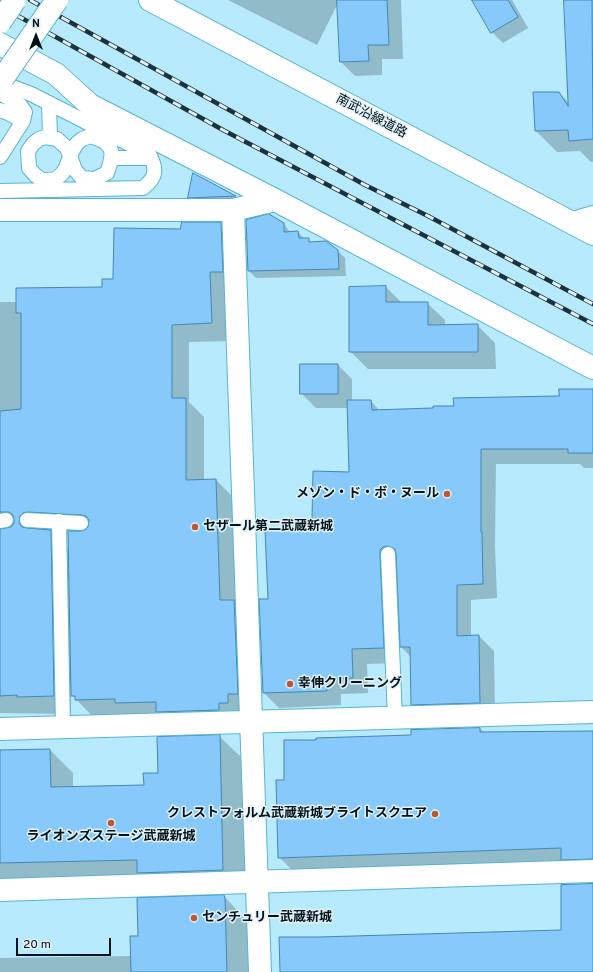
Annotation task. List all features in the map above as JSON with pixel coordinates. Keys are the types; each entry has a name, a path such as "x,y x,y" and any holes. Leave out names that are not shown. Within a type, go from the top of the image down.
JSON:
{"main road":[{"path":"0,22 15,0"},
{"path":"1,84 58,0"},
{"name":"南武沿線道路","path":"150,0 583,220 593,234"},
{"path":"0,44 56,74 90,105 275,200 593,368"},
{"path":"0,210 233,210 275,200"},
{"path":"233,210 260,972"},
{"path":"0,729 593,712"},
{"path":"0,890 593,871"}],"lane":[{"path":"0,191 143,188 151,182 155,172 149,154 31,94 1,84"},
{"path":"0,157 23,121 25,112 24,108 1,84"},
{"path":"49,103 50,138"},
{"path":"0,110 8,112 23,121"},
{"path":"69,158 65,171 55,179 42,180 29,168 28,151 39,139 45,137 57,139 67,148 69,158 75,170 82,178 94,179 106,173 112,153 109,145 104,140 90,136 80,140 69,158"},
{"path":"111,158 151,158"},
{"path":"27,520 81,523"},
{"path":"59,521 63,727"},
{"path":"388,554 395,718"}],"building":[{"path":"337,0 387,0 389,45 368,45 369,61 340,62"},
{"path":"472,0 508,0 518,17 491,33"},
{"path":"564,0 592,0 593,139 569,141 568,130 535,131 533,92 559,92 568,106"},
{"path":"193,173 236,196 188,198"},
{"path":"269,214 284,223 284,232 298,231 299,238 309,238 309,242 326,241 338,250 339,269 248,271 246,220"},
{"path":"182,222 221,222 223,272 210,272 212,323 172,325 172,398 186,398 186,480 216,479 220,600 234,600 238,694 228,694 228,703 219,703 219,710 156,712 156,702 115,703 115,699 75,700 75,696 71,696 68,531 85,530 88,527 89,520 86,516 81,515 27,512 20,516 19,523 22,527 51,530 54,696 0,696 0,529 11,527 14,523 14,519 13,515 9,512 0,512 0,411 21,409 21,313 16,313 16,288 102,287 102,279 113,279 114,228 180,229"},
{"path":"386,286 386,302 428,302 428,325 478,324 478,352 349,352 349,287"},
{"path":"300,364 338,364 338,394 300,394"},
{"path":"559,389 593,389 593,453 568,453 568,449 481,449 481,532 483,584 457,585 457,636 479,635 480,703 411,705 410,647 400,647 396,554 395,549 388,546 383,547 380,550 384,648 352,649 353,678 326,679 327,691 263,693 259,599 268,599 265,530 282,530 281,520 312,519 313,471 349,472 347,400 371,400 372,410 433,408 433,406 454,406 453,398 559,396"},
{"name":"クレストフォルム武蔵新城ブライトスクエア","path":"480,728 480,732 593,731 593,859 561,860 561,848 278,858 276,780 284,780 284,740 316,740 316,738 411,735 411,730"},
{"name":"ライオンズステージ武蔵新城","path":"220,735 223,870 137,873 137,860 0,863 0,750 50,749 51,787 144,785 143,773 158,773 157,737"},
{"path":"593,884 593,972 280,972 279,937 561,930 561,885"},
{"name":"センチュリー武蔵新城","path":"224,895 227,972 131,972 130,936 138,936 137,898"}],"railway":[{"path":"30,0 365,185 428,216 593,304"},
{"path":"0,6 223,130 593,324"}],"place":[{"name":"メゾン・ド・ボ・ヌール","path":"447,494"},
{"name":"セザール第二武蔵新城","path":"195,527"},
{"name":"幸伸クリーニング","path":"290,684"},
{"name":"クレストフォルム武蔵新城ブライトスクエア","path":"435,814"},
{"name":"ライオンズステージ武蔵新城","path":"111,823"},
{"name":"センチュリー武蔵新城","path":"194,918"}]}
